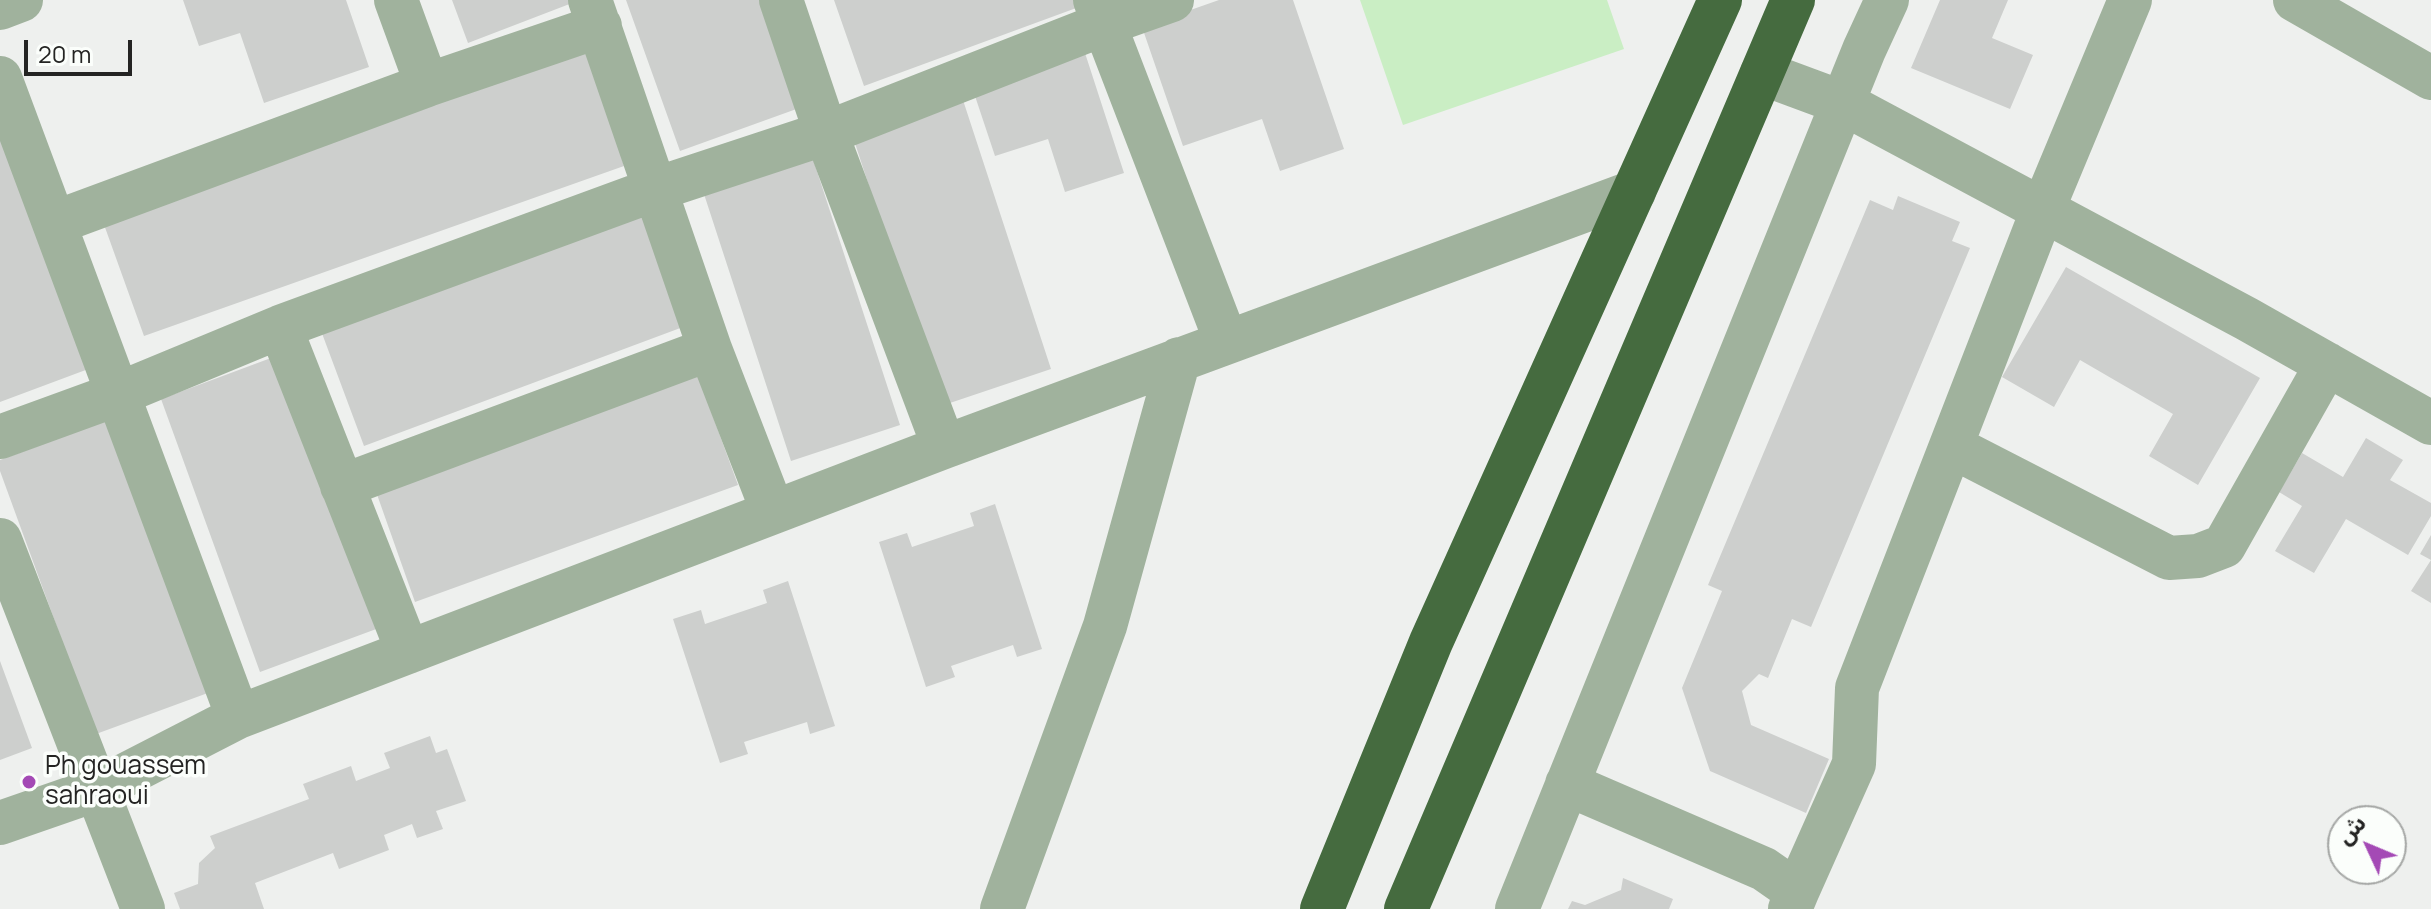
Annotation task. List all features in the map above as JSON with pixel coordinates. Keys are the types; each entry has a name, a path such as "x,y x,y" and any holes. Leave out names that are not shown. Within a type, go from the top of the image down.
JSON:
{"highway":[{"path":"1322,909 1431,642 1720,0"},
{"path":"1406,909 1793,0"}],"street":[{"path":"0,8 21,0"},
{"path":"396,0 427,85"},
{"path":"781,0 826,133 944,447"},
{"path":"0,437 118,394 280,327 656,189 826,133 1099,12 1172,0"},
{"path":"1517,909 1887,0"},
{"path":"1567,784 1764,869 1793,901 1854,764 1857,688 2043,209 2130,0"},
{"path":"2295,0 2431,78"},
{"path":"1099,12 1226,341"},
{"path":"54,223 427,85 595,13 710,349 773,512"},
{"path":"1762,73 1843,103 2043,209 2431,423"},
{"path":"0,78 238,717"},
{"path":"0,823 98,789 238,717 944,447 1634,192"},
{"path":"280,327 408,652"},
{"path":"342,486 710,349"},
{"path":"1002,909 1105,626 1179,359"},
{"path":"1951,446 2169,558 2198,556 2224,546 2327,364"},
{"path":"0,540 12,611 98,789 143,909"}],"green space":[{"path":"1360,0 1607,0 1624,49 1403,125"}],"building":[{"path":"183,0 346,0 369,67 264,103 240,33 199,46"},
{"path":"452,0 580,0 468,43"},
{"path":"626,0 762,0 802,107 680,151"},
{"path":"834,0 1077,0 1079,7 864,86"},
{"path":"1219,0 1293,0 1344,149 1280,171 1262,119 1183,146 1142,27"},
{"path":"1940,0 2008,0 1992,38 2033,55 2010,109 1911,68"},
{"path":"589,45 624,166 144,336 102,219"},
{"path":"1085,53 1124,173 1065,192 1048,139 995,156 973,90"},
{"path":"962,97 1051,369 941,406 852,134"},
{"path":"0,127 91,368 0,402"},
{"path":"812,156 900,425 791,461 703,191"},
{"path":"1898,196 1960,222 1952,241 1970,248 1811,627 1792,619 1768,678 1759,674 1742,691 1751,725 1829,759 1806,813 1710,771 1682,688 1722,591 1708,585 1870,200 1893,210"},
{"path":"640,209 683,327 364,446 320,328"},
{"path":"2066,267 2260,378 2198,485 2149,456 2173,414 2080,360 2054,407 2002,377"},
{"path":"279,355 379,628 260,672 161,399"},
{"path":"696,370 738,485 415,602 374,486"},
{"path":"116,417 216,690 96,734 0,471 0,460"},
{"path":"2366,438 2403,460 2390,480 2431,503 2431,516 2408,555 2346,519 2314,573 2275,551 2302,506 2279,492 2302,453 2343,477"},
{"path":"995,504 1042,649 1017,657 1013,645 951,666 955,677 926,687 879,542 907,533 912,547 974,526 970,513"},
{"path":"2431,535 2431,560 2420,554"},
{"path":"2431,560 2431,603 2411,591"},
{"path":"788,581 835,726 810,734 807,722 744,742 748,754 720,763 673,619 701,610 705,624 767,603 763,590"},
{"path":"0,661 32,748 0,760"},
{"path":"430,736 436,753 447,749 466,801 436,811 443,829 417,838 412,824 384,835 389,850 339,869 333,853 255,883 264,909 180,909 174,893 198,884 199,863 215,848 210,836 309,799 303,784 351,766 356,781 390,768 384,753"},
{"path":"1623,878 1673,899 1669,909 1568,909 1572,901 1585,905 1621,890"}],"place":[{"name":"Ph gouassem sahraoui","path":"29,782"}]}
